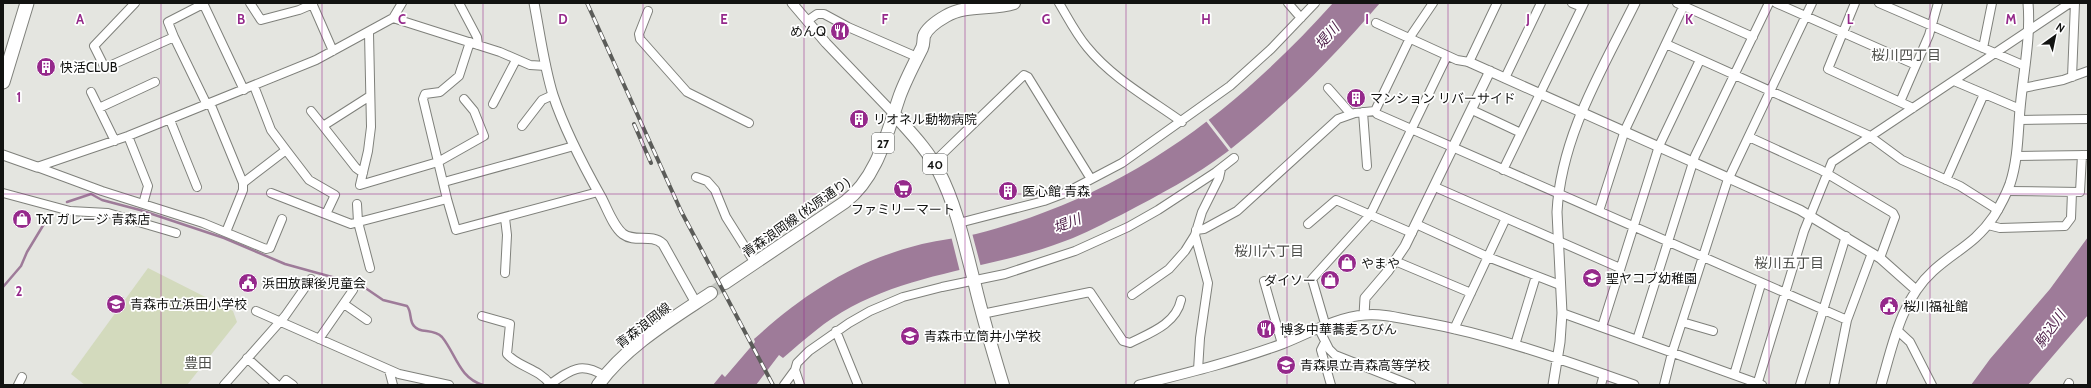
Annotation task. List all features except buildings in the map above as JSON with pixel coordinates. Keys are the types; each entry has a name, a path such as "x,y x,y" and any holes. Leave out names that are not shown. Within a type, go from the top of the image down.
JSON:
{"highway":[{"path":"3,82 28,3"}],"main road":[{"name":"青森浪岡線 (松原通り)","path":"725,283 845,202 861,188 877,158 907,78 923,46 924,36 938,21 947,15 959,11 1002,7 1014,3"},
{"name":"40","path":"894,114 934,162 949,194 959,225 1002,385"},
{"name":"青森浪岡線","path":"601,381 645,339 711,293"}],"street":[{"path":"135,3 94,46 105,68 174,37"},
{"path":"250,3 260,20 299,10 313,3 333,51"},
{"path":"37,166 115,141 170,120 254,86 333,51 369,33 393,18 402,3"},
{"path":"459,3 477,37 459,76 440,92 425,94 423,99 456,230 598,192"},
{"path":"534,3 553,95 574,146 598,192 623,234 634,238 656,239 663,244 696,303"},
{"path":"792,3 894,114"},
{"path":"1059,3 1080,37 1095,56 1121,78 1182,122"},
{"path":"1288,3 1301,18"},
{"path":"959,225 1010,212 1044,201 1122,163 1182,122 1235,82 1271,49 1315,3"},
{"path":"1375,111 1410,38 1433,3"},
{"path":"1469,62 1497,3"},
{"path":"1505,78 1542,3"},
{"path":"1503,170 1583,5 1572,3"},
{"path":"1553,385 1562,313 1558,241 1558,194 1567,150 1582,111 1635,3"},
{"path":"1637,340 1694,161 1769,3"},
{"path":"1776,3 1916,65"},
{"path":"1664,385 1672,353 1729,177 1812,3"},
{"path":"1855,3 1828,67 1829,70 1913,108"},
{"path":"1879,3 2025,66"},
{"path":"1900,102 1932,26 1938,3"},
{"path":"1983,48 1992,3"},
{"path":"1881,385 1904,311 1916,290 1933,271 1970,244 1988,225 1998,210 2007,191 2016,156 2029,31 2028,3"},
{"path":"1562,313 1759,384 1810,215 1832,162 2070,3"},
{"path":"2072,77 2075,3"},
{"path":"226,232 243,190 243,183 208,104 168,22 203,4 244,90"},
{"path":"1599,212 1624,130 1666,44 1682,4 1753,37"},
{"path":"648,11 639,34 640,39 682,88 749,123"},
{"path":"807,21 817,14 824,14 848,27 917,57"},
{"path":"393,18 474,43 530,65 546,66"},
{"path":"1376,23 1447,56 1464,62 1469,62 1582,111 1810,215 1880,258 1916,290"},
{"path":"369,33 370,96 368,151 360,185 438,162 484,136 474,112 464,99"},
{"path":"1666,44 1871,137 1906,162 1967,189 1998,210"},
{"path":"1408,384 1335,355 1325,342 1312,279 1370,215 1447,56"},
{"path":"493,104 516,60"},
{"path":"1602,327 1659,146 1700,60"},
{"path":"1364,314 1365,298 1395,261 1414,229 1490,71"},
{"path":"2022,88 2072,77 2088,71"},
{"path":"934,162 1024,75 1028,77 1091,179"},
{"path":"1954,81 2020,109"},
{"path":"99,108 155,82"},
{"path":"254,86 271,130 309,180 335,194 326,214"},
{"path":"1328,88 1351,114"},
{"path":"91,92 115,141"},
{"path":"1946,180 1984,94"},
{"path":"522,126 542,100 553,95"},
{"path":"323,126 370,96"},
{"path":"1472,110 1521,133"},
{"path":"310,111 356,168 363,172"},
{"path":"1195,233 1231,215 1338,119 1351,114 1375,111"},
{"path":"1375,111 1378,115 1703,257 1761,284 1847,320"},
{"path":"1363,112 1367,166"},
{"path":"2019,120 2088,119"},
{"path":"170,120 197,187"},
{"path":"128,136 148,186 144,204"},
{"path":"1749,137 1827,173 1895,215 1880,258"},
{"path":"444,182 574,146"},
{"path":"243,183 286,150"},
{"path":"2007,191 2072,192 2082,190 2085,155 2016,156"},
{"path":"3,156 37,166 102,191 226,232 268,249 282,219"},
{"path":"784,385 795,370 797,363 801,358 836,331 870,311 902,297 973,279 1042,264 1100,240 1158,210 1234,158"},
{"path":"1132,295 1177,262 1195,233 1202,212 1219,178 1221,168"},
{"path":"696,177 707,181 716,190 726,217 755,263"},
{"path":"1435,187 1620,268"},
{"path":"1988,225 2000,228 2065,226 2071,218 2072,192"},
{"path":"3,193 70,211 108,213 176,233"},
{"path":"271,193 351,224 448,199"},
{"path":"1308,224 1334,200 1370,215 1414,229 1560,285"},
{"path":"356,204 358,222 370,268"},
{"path":"505,218 507,235 505,273"},
{"path":"1454,329 1506,218"},
{"path":"1195,233 1208,283 1200,338 1198,370"},
{"path":"1800,385 1846,236"},
{"path":"1834,385 1847,320 1872,253"},
{"path":"1395,261 1471,293"},
{"path":"1515,345 1536,276"},
{"path":"224,385 279,322 311,279"},
{"path":"1264,281 1282,344"},
{"path":"1734,375 1761,284"},
{"path":"319,339 353,290"},
{"path":"982,314 1090,292 1123,341 1130,343 1168,322 1179,309 1181,300"},
{"path":"344,304 367,320"},
{"path":"256,311 399,374 449,385"},
{"path":"1139,385 1198,370 1282,344 1322,328 1364,314 1404,319 1454,329 1515,345 1557,357 1634,385"},
{"path":"482,316 510,324 508,354 513,359 536,371 550,385 580,367 590,368 601,381"},
{"path":"1682,322 1713,331"},
{"path":"1897,330 1910,342 1932,385"},
{"path":"836,331 858,385"},
{"path":"1325,342 1321,350 1331,385"},
{"path":"247,358 277,385"},
{"path":"389,370 393,385"},
{"path":"795,370 800,385"},
{"path":"1601,385 1604,374"},
{"path":"18,385 22,377"},
{"path":"282,385 286,380 292,385"}],"green space":[{"path":"148,268 233,311 237,322 187,385 85,385 71,374"}],"water":[{"name":"堤川","path":"1333,3 1380,3 1345,43 1288,100 1227,152 1190,177 1123,214 1072,238 1011,258 930,277 903,285 851,307 824,324 783,358 779,355 756,385 713,385 722,374 725,377 755,342 754,339 773,322 812,293 852,269 897,251 922,244 976,234 1036,215 1087,194 1127,174 1165,151 1201,126 1236,98 1270,68"},
{"name":"駒込川","path":"2088,237 2088,315 2028,385 1971,385 1990,359 2050,289"}],"pier":[{"path":"1208,119 1232,150 1230,152 1206,121"},
{"path":"972,233 981,267 960,272 951,236"}],"waterway":[{"path":"67,202 91,194 102,200 140,210 224,238 285,264 361,285 383,300 407,306 410,311 412,324 420,330 435,333 442,337 468,377 483,385"},
{"path":"3,287 21,266 27,252 50,214"}],"tunnel":[{"path":"711,293 725,283"}],"railway":[{"path":"587,3 681,211 773,385"},
{"path":"634,124 651,163"}],"place":[{"name":"めんQ","path":"840,31"},
{"name":"快活CLUB","path":"46,67"},
{"name":"マンション リバーサイド","path":"1356,98"},
{"name":"リオネル動物病院","path":"859,119"},
{"name":"ファミリーマート","path":"903,189"},
{"name":"医心館 青森","path":"1008,191"},
{"name":"TxT ガレージ 青森店","path":"22,219"},
{"name":"やまや","path":"1347,263"},
{"name":"聖ヤコブ幼稚園","path":"1592,278"},
{"name":"ダイソー","path":"1330,280"},
{"name":"浜田放課後児童会","path":"248,283"},
{"name":"青森市立浜田小学校","path":"116,304"},
{"name":"桜川福祉館","path":"1889,306"},
{"name":"博多中華蕎麦ろびん","path":"1266,329"},
{"name":"青森市立筒井小学校","path":"910,336"},
{"name":"青森県立青森高等学校","path":"1286,365"}],"district":[{"name":"桜川四丁目","path":"1906,55"},
{"name":"桜川六丁目","path":"1269,251"},
{"name":"桜川五丁目","path":"1789,263"},
{"name":"豊田","path":"198,363"}]}
